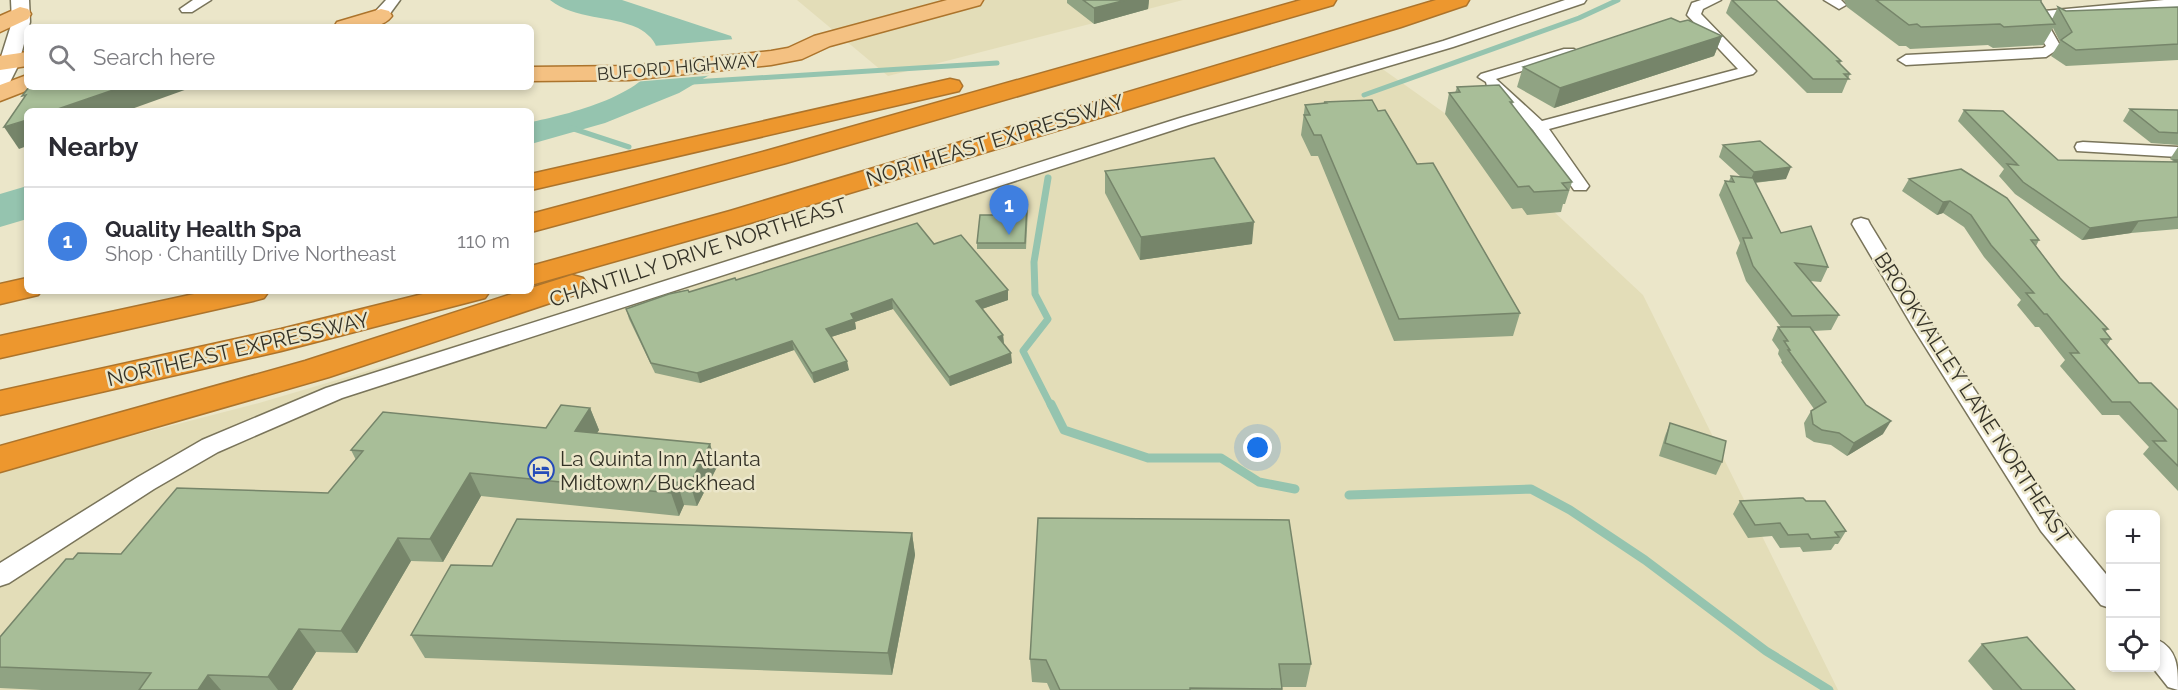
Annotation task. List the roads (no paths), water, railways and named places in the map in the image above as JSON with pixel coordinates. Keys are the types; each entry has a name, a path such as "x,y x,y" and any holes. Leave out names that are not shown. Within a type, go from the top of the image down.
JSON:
{"highway":[{"name":"NORTHEAST EXPRESSWAY","path":"534,222 776,157 1325,0"},
{"name":"NORTHEAST EXPRESSWAY","path":"534,275 821,193 1393,22 1458,0"},
{"path":"534,181 862,105 1007,74 1097,65"},
{"path":"0,459 340,361 671,253 821,193"},
{"path":"0,294 24,289"},
{"path":"0,347 239,294"},
{"name":"NORTHEAST EXPRESSWAY","path":"0,403 281,340 462,294"}],"main road":[{"name":"BUFORD HIGHWAY","path":"542,65 648,72 769,50 794,54 822,41 972,0"},
{"path":"0,26 20,7"},
{"path":"353,24 380,14"},
{"path":"0,94 24,83"}],"street":[{"path":"187,9 204,0"},
{"name":"CHANTILLY DRIVE NORTHEAST","path":"0,576 146,483 210,446 334,393 1175,125 1448,44 1579,0"},
{"path":"1539,127 1748,71 1688,17 1697,6 1714,0"},
{"path":"1906,60 2046,52 2054,47 2038,22 2038,15 2047,12 2178,3"},
{"path":"11,58 20,7"},
{"path":"1580,186 1539,127 1486,77 1584,48"},
{"path":"2083,147 2178,152"},
{"name":"BROOKVALLEY LANE NORTHEAST","path":"1861,224 1924,329 2044,516 2106,592"},
{"path":"2160,656 2178,678"}],"waterway":[{"path":"1364,95 1579,18 1618,0"},
{"path":"693,82 997,63"},
{"path":"571,128 629,147"},
{"path":"1048,178 1034,262 1035,294 1048,319 1023,351 1051,406"},
{"path":"1051,404 1064,430 1148,458 1221,458 1259,482 1295,489"},
{"path":"1349,495 1531,489 1570,510 1645,560 1766,651 1829,690"}],"place":[{"name":"Quality Health Spa","path":"1009,235"},
{"name":"La Quinta Inn Atlanta Midtown/Buckhead","path":"541,470"}]}
